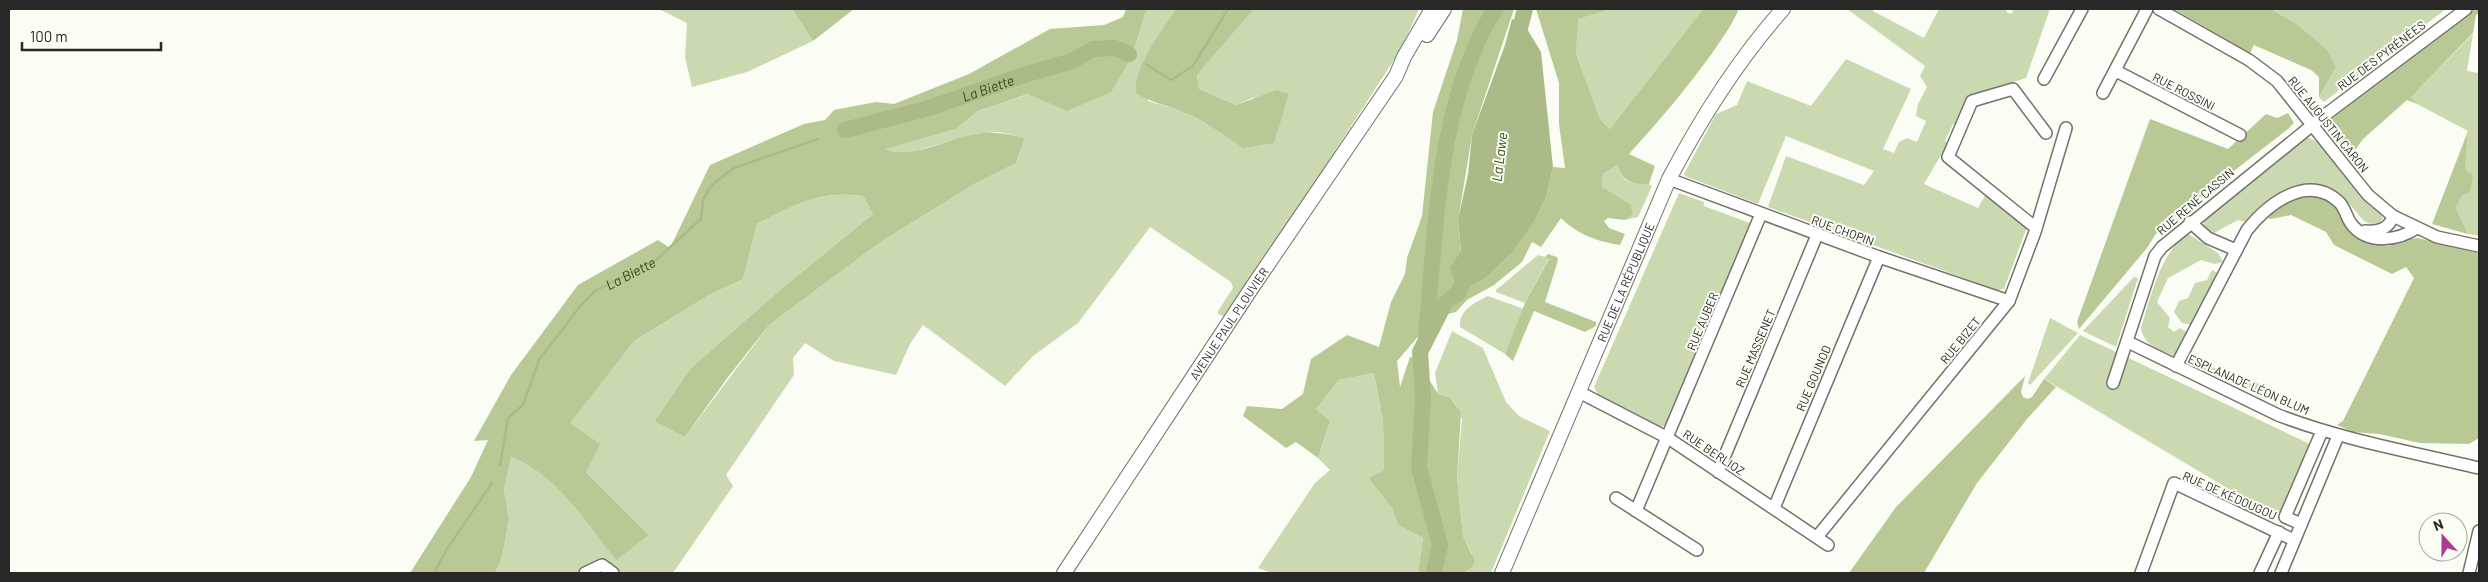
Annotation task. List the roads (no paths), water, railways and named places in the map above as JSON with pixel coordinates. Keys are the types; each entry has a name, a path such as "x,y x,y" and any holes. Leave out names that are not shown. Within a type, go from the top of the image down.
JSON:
{"main road":[{"name":"AVENUE PAUL PLOUVIER","path":"1064,573 1251,289 1396,76 1404,57 1432,9"},
{"name":"AVENUE PAUL PLOUVIER","path":"1396,76 1407,66 1444,9"},
{"name":"RUE DE LA RÉPUBLIQUE","path":"1502,573 1669,179 1699,122 1783,9"}],"street":[{"path":"2044,79 2082,9"},
{"path":"2103,94 2147,9"},
{"name":"RUE AUGUSTIN CARON","path":"2159,9 2263,70 2277,81 2368,195 2393,216 2437,237 2479,246"},
{"name":"RUE DES PYRÉNÉES","path":"2313,125 2466,9"},
{"name":"RUE ROSSINI","path":"2116,71 2240,135"},
{"path":"2036,228 1948,156 1972,101 2013,89 2046,133"},
{"name":"RUE RENÉ CASSIN","path":"2113,382 2128,342 2155,256 2162,247 2190,222 2313,125"},
{"name":"RUE BIZET","path":"1817,537 2009,301 2036,228 2066,128"},
{"name":"RUE CHOPIN","path":"1669,179 1878,258 2009,301"},
{"path":"2176,366 2247,230 2261,213 2278,199 2304,191 2317,192 2334,199 2342,206 2356,229 2374,238 2404,235 2417,228"},
{"name":"RUE AUBER","path":"1636,511 1762,214"},
{"path":"2356,229 2368,232 2383,229 2390,224 2393,216"},
{"path":"2190,222 2208,238 2236,250"},
{"name":"RUE MASSENET","path":"1718,472 1817,235"},
{"name":"RUE GOUNOD","path":"1774,508 1878,258"},
{"name":"ESPLANADE LÉON BLUM","path":"2128,342 2278,416 2338,436 2479,468"},
{"name":"RUE BERLIOZ","path":"1579,392 1668,438 1828,545"},
{"path":"2300,524 2285,516 2322,431"},
{"path":"2281,573 2338,436"},
{"name":"RUE DE KÉDOUGOU","path":"2140,573 2174,483 2294,540"},
{"path":"1616,498 1697,550"},
{"path":"2469,573 2479,531"},
{"name":"RUE DE KÉDOUGOU","path":"2260,573 2278,532"},
{"path":"585,573 602,566 613,573"}],"water":[{"path":"1512,19 1523,22 1541,52 1553,167 1546,198 1535,220 1512,252 1485,278 1458,293 1450,267 1461,251 1458,220 1468,174 1472,135 1505,45"}],"waterway":[{"name":"La Biette","path":"1146,64 1171,80 1193,66 1228,9"},
{"path":"1426,336 1437,210 1442,167 1450,125 1461,84 1476,45 1495,9"},
{"name":"La Lawe","path":"1516,43 1525,9"},
{"name":"La Biette","path":"845,130 929,108 1024,75 1072,61 1093,49 1115,48 1129,54"},
{"name":"La Biette","path":"500,465 508,418 523,405 539,360 581,305 595,291 657,259 701,219 703,199 712,185 734,168 818,139"},
{"name":"La Lawe","path":"1451,298 1458,293 1468,273"},
{"name":"La Lawe","path":"1434,573 1440,545 1419,467 1423,397 1420,352 1445,303"},
{"name":"La Biette","path":"434,573 447,549 492,483"}]}
